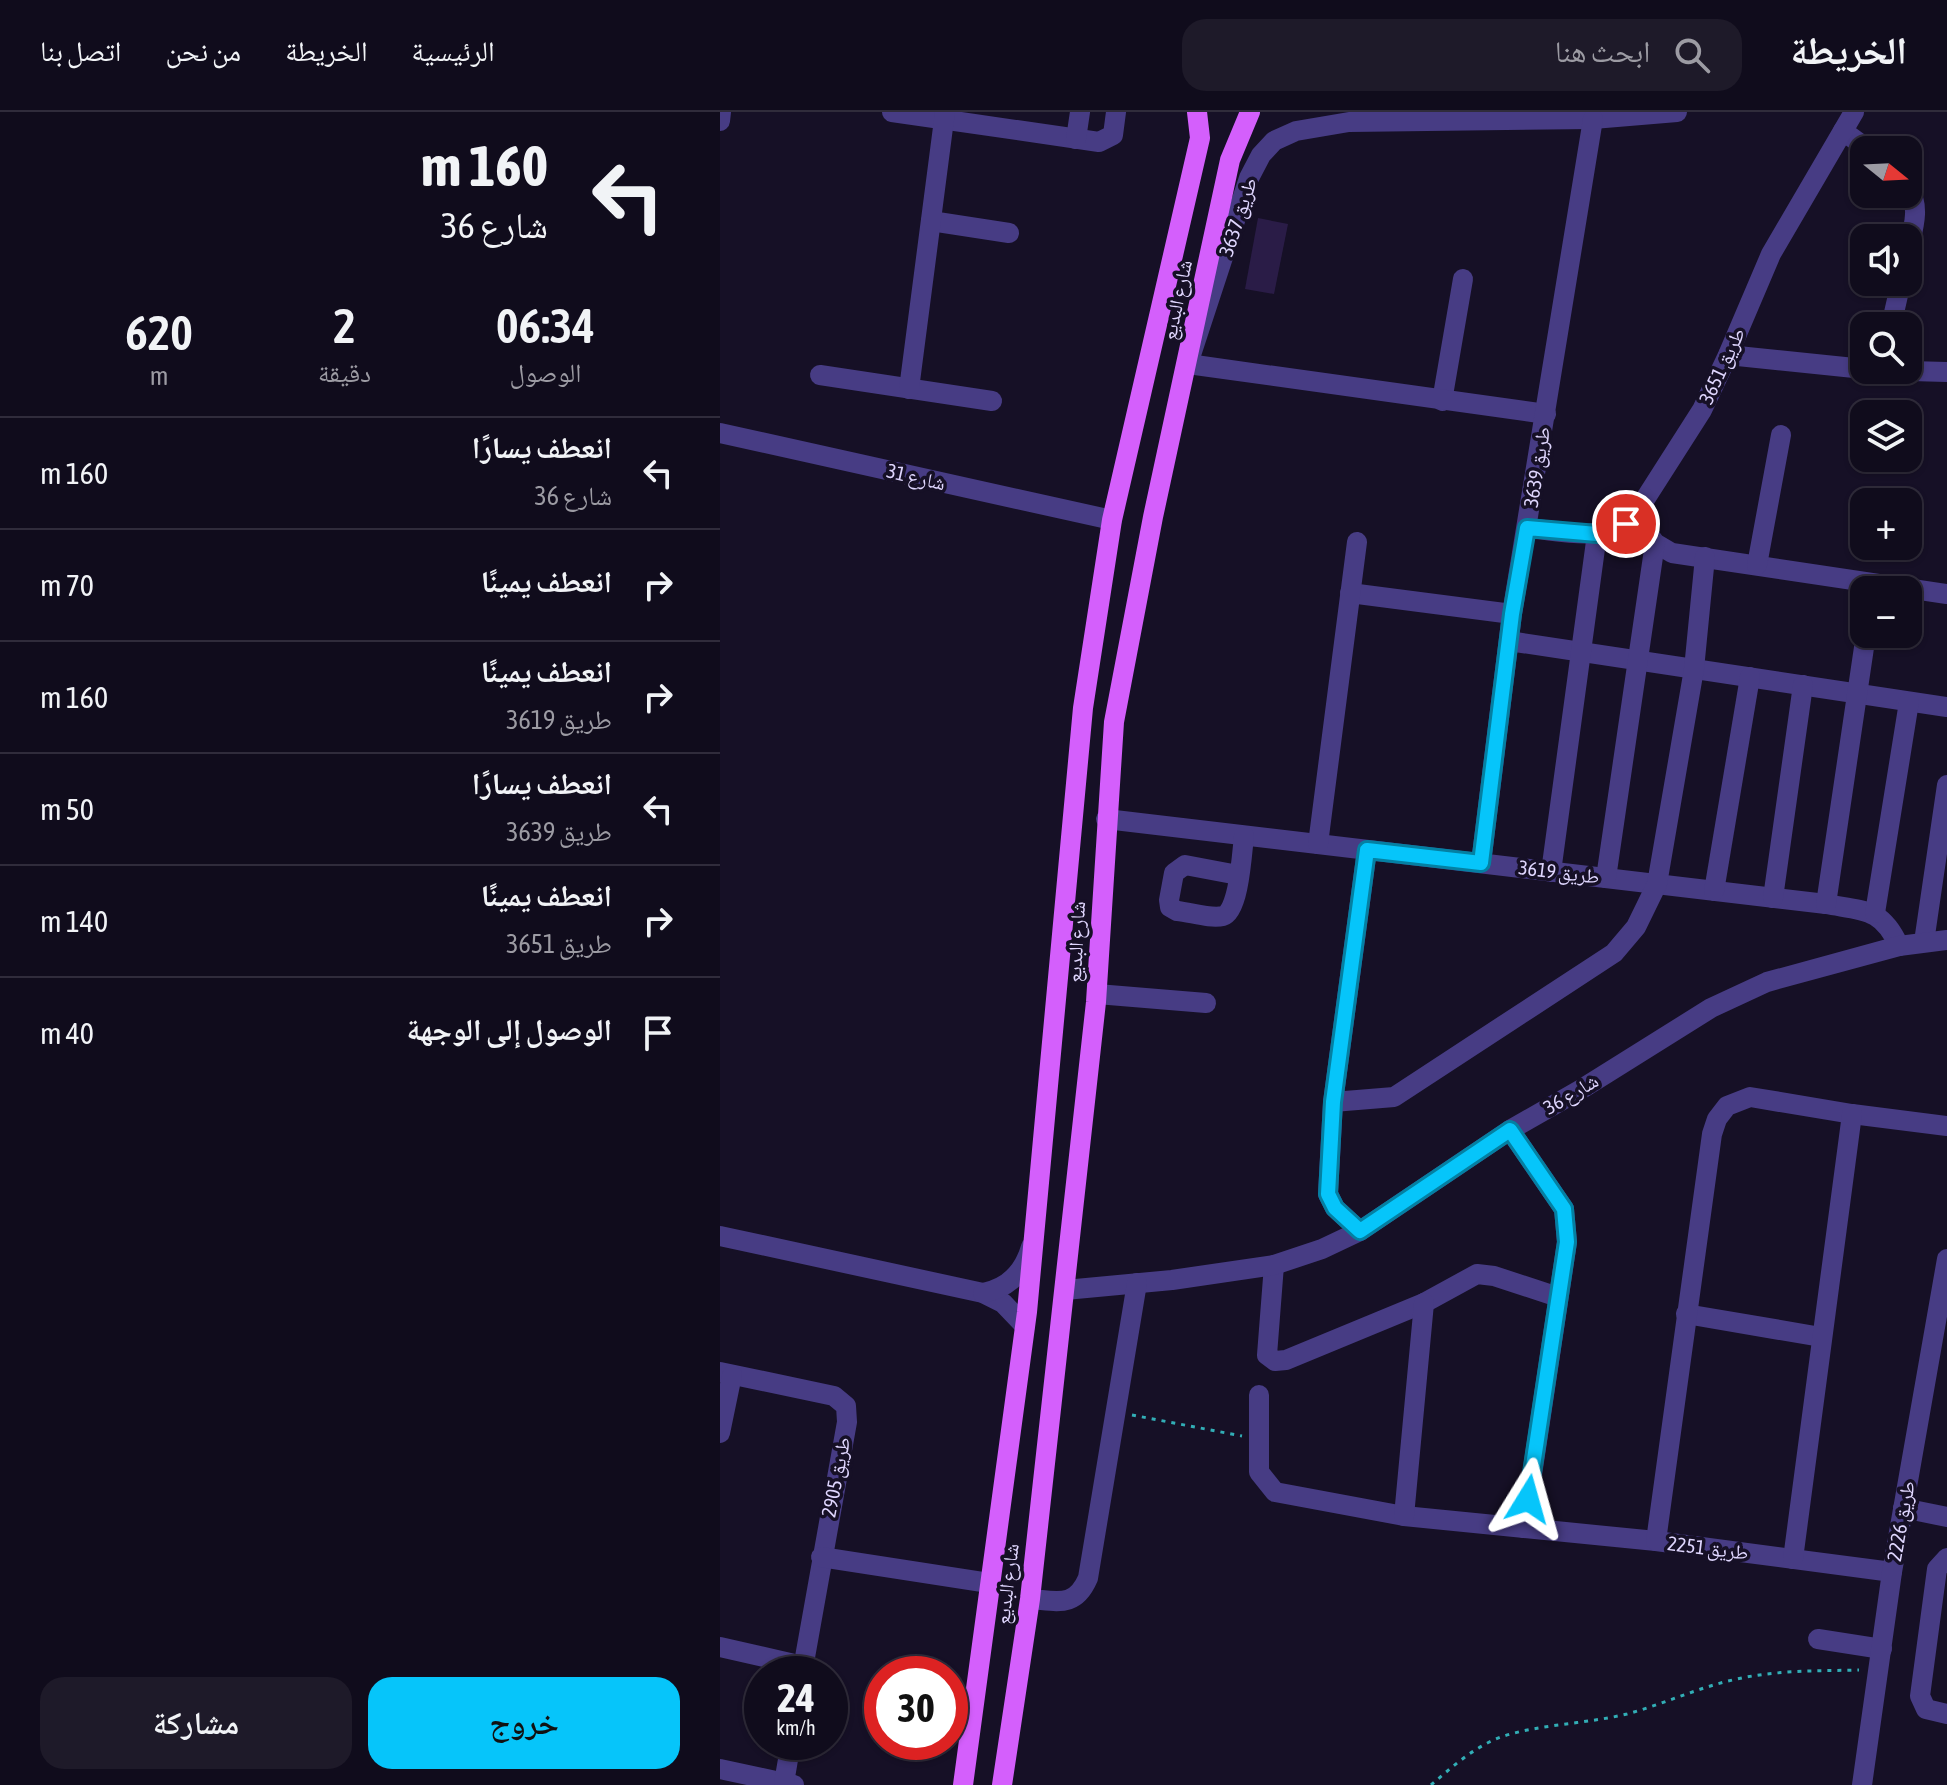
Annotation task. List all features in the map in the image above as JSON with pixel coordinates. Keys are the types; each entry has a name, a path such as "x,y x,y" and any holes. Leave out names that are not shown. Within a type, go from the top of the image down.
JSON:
{"main road":[{"name":"شارع البديع","path":"963,1785 1025,1326 1083,708 1112,520 1200,138 1197,112"},
{"name":"شارع البديع","path":"1002,1785 1030,1599 1097,994 1114,722 1153,517 1230,160 1250,112"}],"street":[{"path":"720,121 721,112"},
{"path":"892,112 945,116 1099,142 1109,139 1115,130 1116,112"},
{"path":"1076,139 1080,112"},
{"name":"طريق 3637","path":"1188,364 1249,178 1261,155 1274,141 1296,131 1349,117 1593,119 1614,114 1676,112"},
{"name":"طريق 3651","path":"1527,528 1597,534 1626,524 1635,515 1702,410 1771,254 1854,112"},
{"path":"909,389 945,116"},
{"name":"طريق 3639","path":"1481,863 1512,614 1593,119"},
{"path":"1843,131 1850,136"},
{"path":"931,221 1009,233"},
{"path":"1442,401 1463,279"},
{"path":"1728,355 1850,368"},
{"path":"1188,364 1546,414"},
{"path":"1922,371 1947,372"},
{"path":"820,375 992,401"},
{"name":"شارع 31","path":"720,433 1112,520"},
{"path":"1757,565 1781,435"},
{"path":"1635,515 1655,543 1672,553 1850,583"},
{"path":"1551,872 1597,534"},
{"path":"1318,844 1357,542"},
{"path":"1606,878 1655,543"},
{"path":"1333,1102 1394,1097 1614,953 1636,927 1657,884 1694,669 1705,557"},
{"path":"1922,592 1947,594"},
{"path":"1350,593 1512,614"},
{"path":"1509,641 1947,707"},
{"path":"1826,904 1864,648"},
{"path":"1714,891 1750,677"},
{"path":"1773,898 1803,685"},
{"path":"1899,946 1891,927 1875,913 1909,702"},
{"path":"1924,942 1947,785"},
{"name":"طريق 3619","path":"1106,819 1826,904 1875,913"},
{"path":"1238,875 1244,836"},
{"path":"1360,1231 1335,1208 1328,1194 1333,1102 1367,850"},
{"name":"شارع 36","path":"1065,1290 1274,1265 1322,1249 1360,1231 1510,1130 1711,1008 1767,982 1899,946 1947,940"},
{"path":"1097,994 1206,1003"},
{"path":"1656,1541 1712,1134 1722,1112 1734,1101 1758,1096 1852,1114 1947,1126"},
{"path":"1793,1559 1852,1114"},
{"path":"1510,1130 1564,1209 1567,1242 1524,1528"},
{"path":"720,1236 983,1293 1003,1303 1025,1326"},
{"path":"983,1293 1011,1281 1024,1266 1031,1247"},
{"name":"طريق 2226","path":"1862,1785 1892,1572 1947,1259"},
{"path":"1274,1265 1267,1355 1275,1361 1286,1360 1424,1303 1477,1274 1494,1276 1558,1297"},
{"path":"1030,1599 1068,1601 1082,1593 1088,1578 1137,1283"},
{"path":"1404,1516 1424,1303"},
{"path":"1686,1314 1821,1337"},
{"name":"طريق 2905","path":"720,1433 726,1373 834,1396 846,1406 847,1422 804,1656"},
{"name":"طريق 2251","path":"1259,1395 1259,1472 1275,1492 1404,1516 1656,1541 1892,1572"},
{"path":"1903,1508 1947,1517"},
{"path":"821,1557 989,1583"},
{"path":"1947,1558 1937,1569 1920,1696 1926,1709 1947,1714"},
{"path":"1818,1639 1882,1649"},
{"name":"طريق 2905","path":"720,1647 752,1656"},
{"path":"720,1769 789,1784 790,1760"}],"path":[{"path":"1116,1412 1258,1438"},
{"path":"1431,1785 1476,1750 1498,1738 1523,1731 1607,1719 1713,1685 1758,1675 1879,1670"}],"building":[{"path":"1258,218 1288,224 1274,294 1245,289"}],"route":[{"path":"1528,1499 1567,1242 1564,1209 1510,1130 1360,1231 1335,1208 1328,1194 1333,1102 1367,850 1481,863 1512,614 1527,528 1597,534 1626,524"}]}
